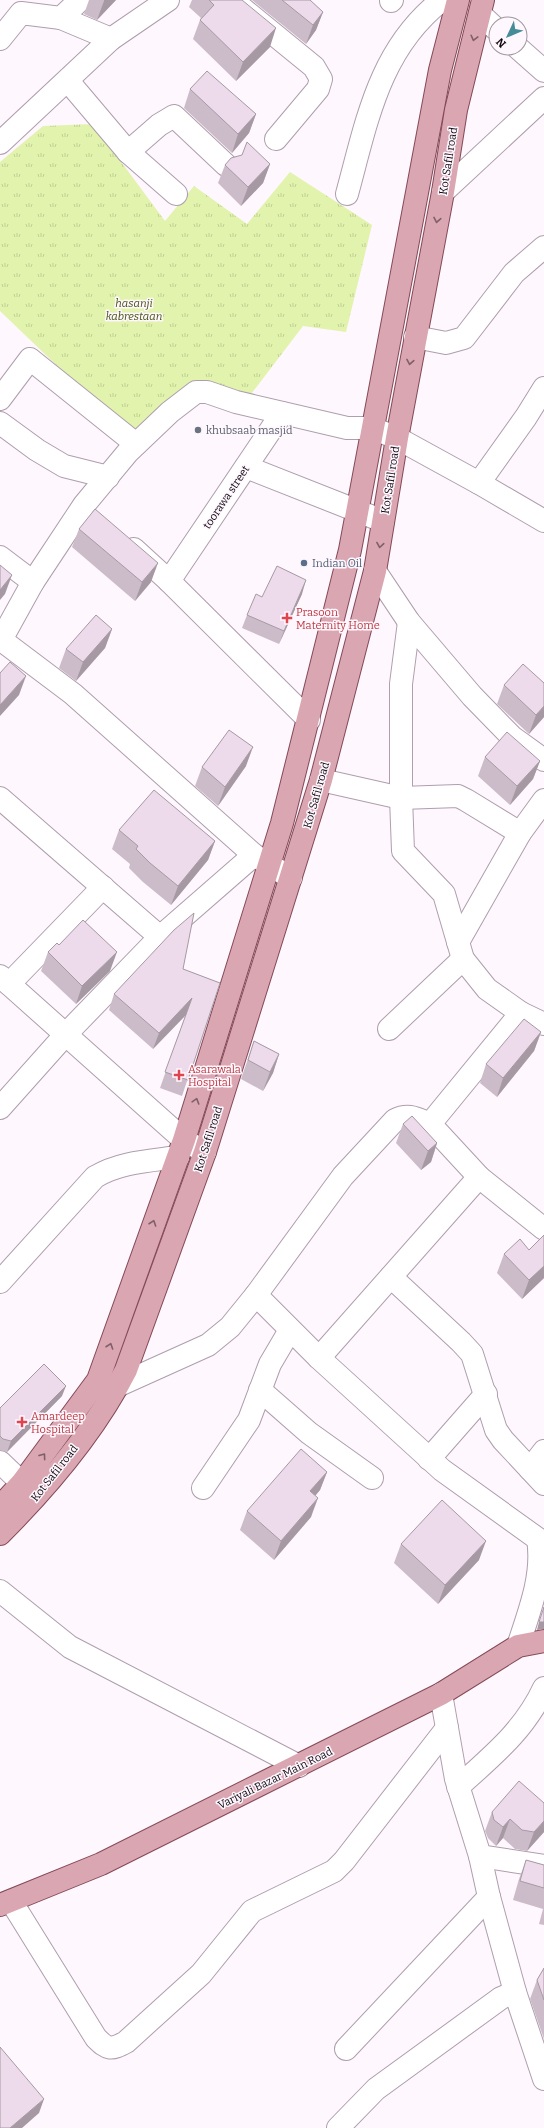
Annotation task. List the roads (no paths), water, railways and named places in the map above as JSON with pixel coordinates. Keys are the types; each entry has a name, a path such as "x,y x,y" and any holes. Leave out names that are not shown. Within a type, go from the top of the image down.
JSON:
{"main road":[{"name":"Kot Safil road","path":"0,1507 22,1483 98,1380 181,1149 261,860 309,720 350,550 440,70 458,0"},
{"name":"Kot Safil road","path":"0,1534 37,1496 88,1429 126,1370 205,1152 321,780 375,571 415,337 443,192 456,110 481,7"},
{"name":"Variyali Bazar Main Road","path":"6,1903 101,1864 299,1766 441,1694 518,1646 544,1641"}],"street":[{"path":"61,18 80,0"},
{"path":"0,142 68,81 111,39 168,0"},
{"path":"232,0 314,67 321,79 318,89 276,139"},
{"path":"347,194 373,98 384,70 402,40 427,11 442,0"},
{"path":"0,39 16,6 61,18 111,39"},
{"path":"481,7 488,17"},
{"path":"527,56 544,71"},
{"path":"68,81 128,152 176,194"},
{"path":"443,192 544,98"},
{"path":"128,152 159,125 174,116 226,165"},
{"path":"415,337 446,343 464,338 514,273 544,246"},
{"path":"0,399 30,359 136,444"},
{"path":"479,483 526,418 544,388"},
{"path":"291,878 261,860 73,694 1,639 33,582 84,505 136,444 170,412 196,392 207,392 236,402 347,428 372,428 397,438 479,483 544,522"},
{"name":"toorawa street","path":"169,581 282,413"},
{"path":"0,423 37,450 64,466 108,477"},
{"path":"246,467 384,521"},
{"path":"84,505 101,520"},
{"path":"118,535 169,581 309,720"},
{"path":"0,557 33,582"},
{"path":"375,571 409,622 472,696 512,737 544,760"},
{"path":"409,622 401,684 401,798 403,851 444,894 461,951 487,989 521,1013 544,1024"},
{"path":"321,780 401,798 458,796 520,833"},
{"path":"0,798 160,937"},
{"path":"389,1029 461,951 520,833 543,806"},
{"path":"0,1108 66,1034 160,937 261,860"},
{"path":"103,887 5,980 66,1034 181,1149"},
{"path":"430,1124 521,1013"},
{"path":"117,1386 208,1345 230,1327 256,1295 343,1176 395,1120 404,1116 411,1116 430,1124 479,1177 544,1230"},
{"path":"0,1282 95,1177 122,1165 181,1149 205,1152"},
{"path":"319,1358 479,1177"},
{"path":"391,1278 467,1348 476,1362 496,1430 503,1440 537,1477"},
{"path":"256,1295 319,1358 429,1459 541,1535 540,1571 535,1595 518,1646"},
{"path":"203,1488 249,1420 270,1364 290,1330"},
{"path":"260,1390 309,1433 372,1478"},
{"path":"429,1459 486,1394"},
{"path":"537,1477 544,1451"},
{"path":"0,1462 22,1483"},
{"path":"0,1591 70,1647 299,1766"},
{"path":"441,1694 458,1787 480,1856 488,1897 515,1992 544,2079"},
{"path":"458,1787 511,1739 542,1698"},
{"path":"6,1903 96,2038 106,2047 114,2048 126,2042 201,1974 252,1911 334,1871 354,1849 447,1728"},
{"path":"480,1856 544,1866"},
{"path":"346,2049 488,1897"},
{"path":"338,2128 376,2089 501,1998 515,1992"}],"place":[{"name":"khubsaab masjid","path":"198,430"},
{"name":"Indian Oil","path":"304,563"},
{"name":"Prasoon Maternity Home","path":"287,618"},
{"name":"Asarawala Hospital","path":"179,1075"},
{"name":"Amardeep Hospital","path":"22,1422"}],"park label":[{"name":"hasanji kabrestaan","path":"134,309"}]}
